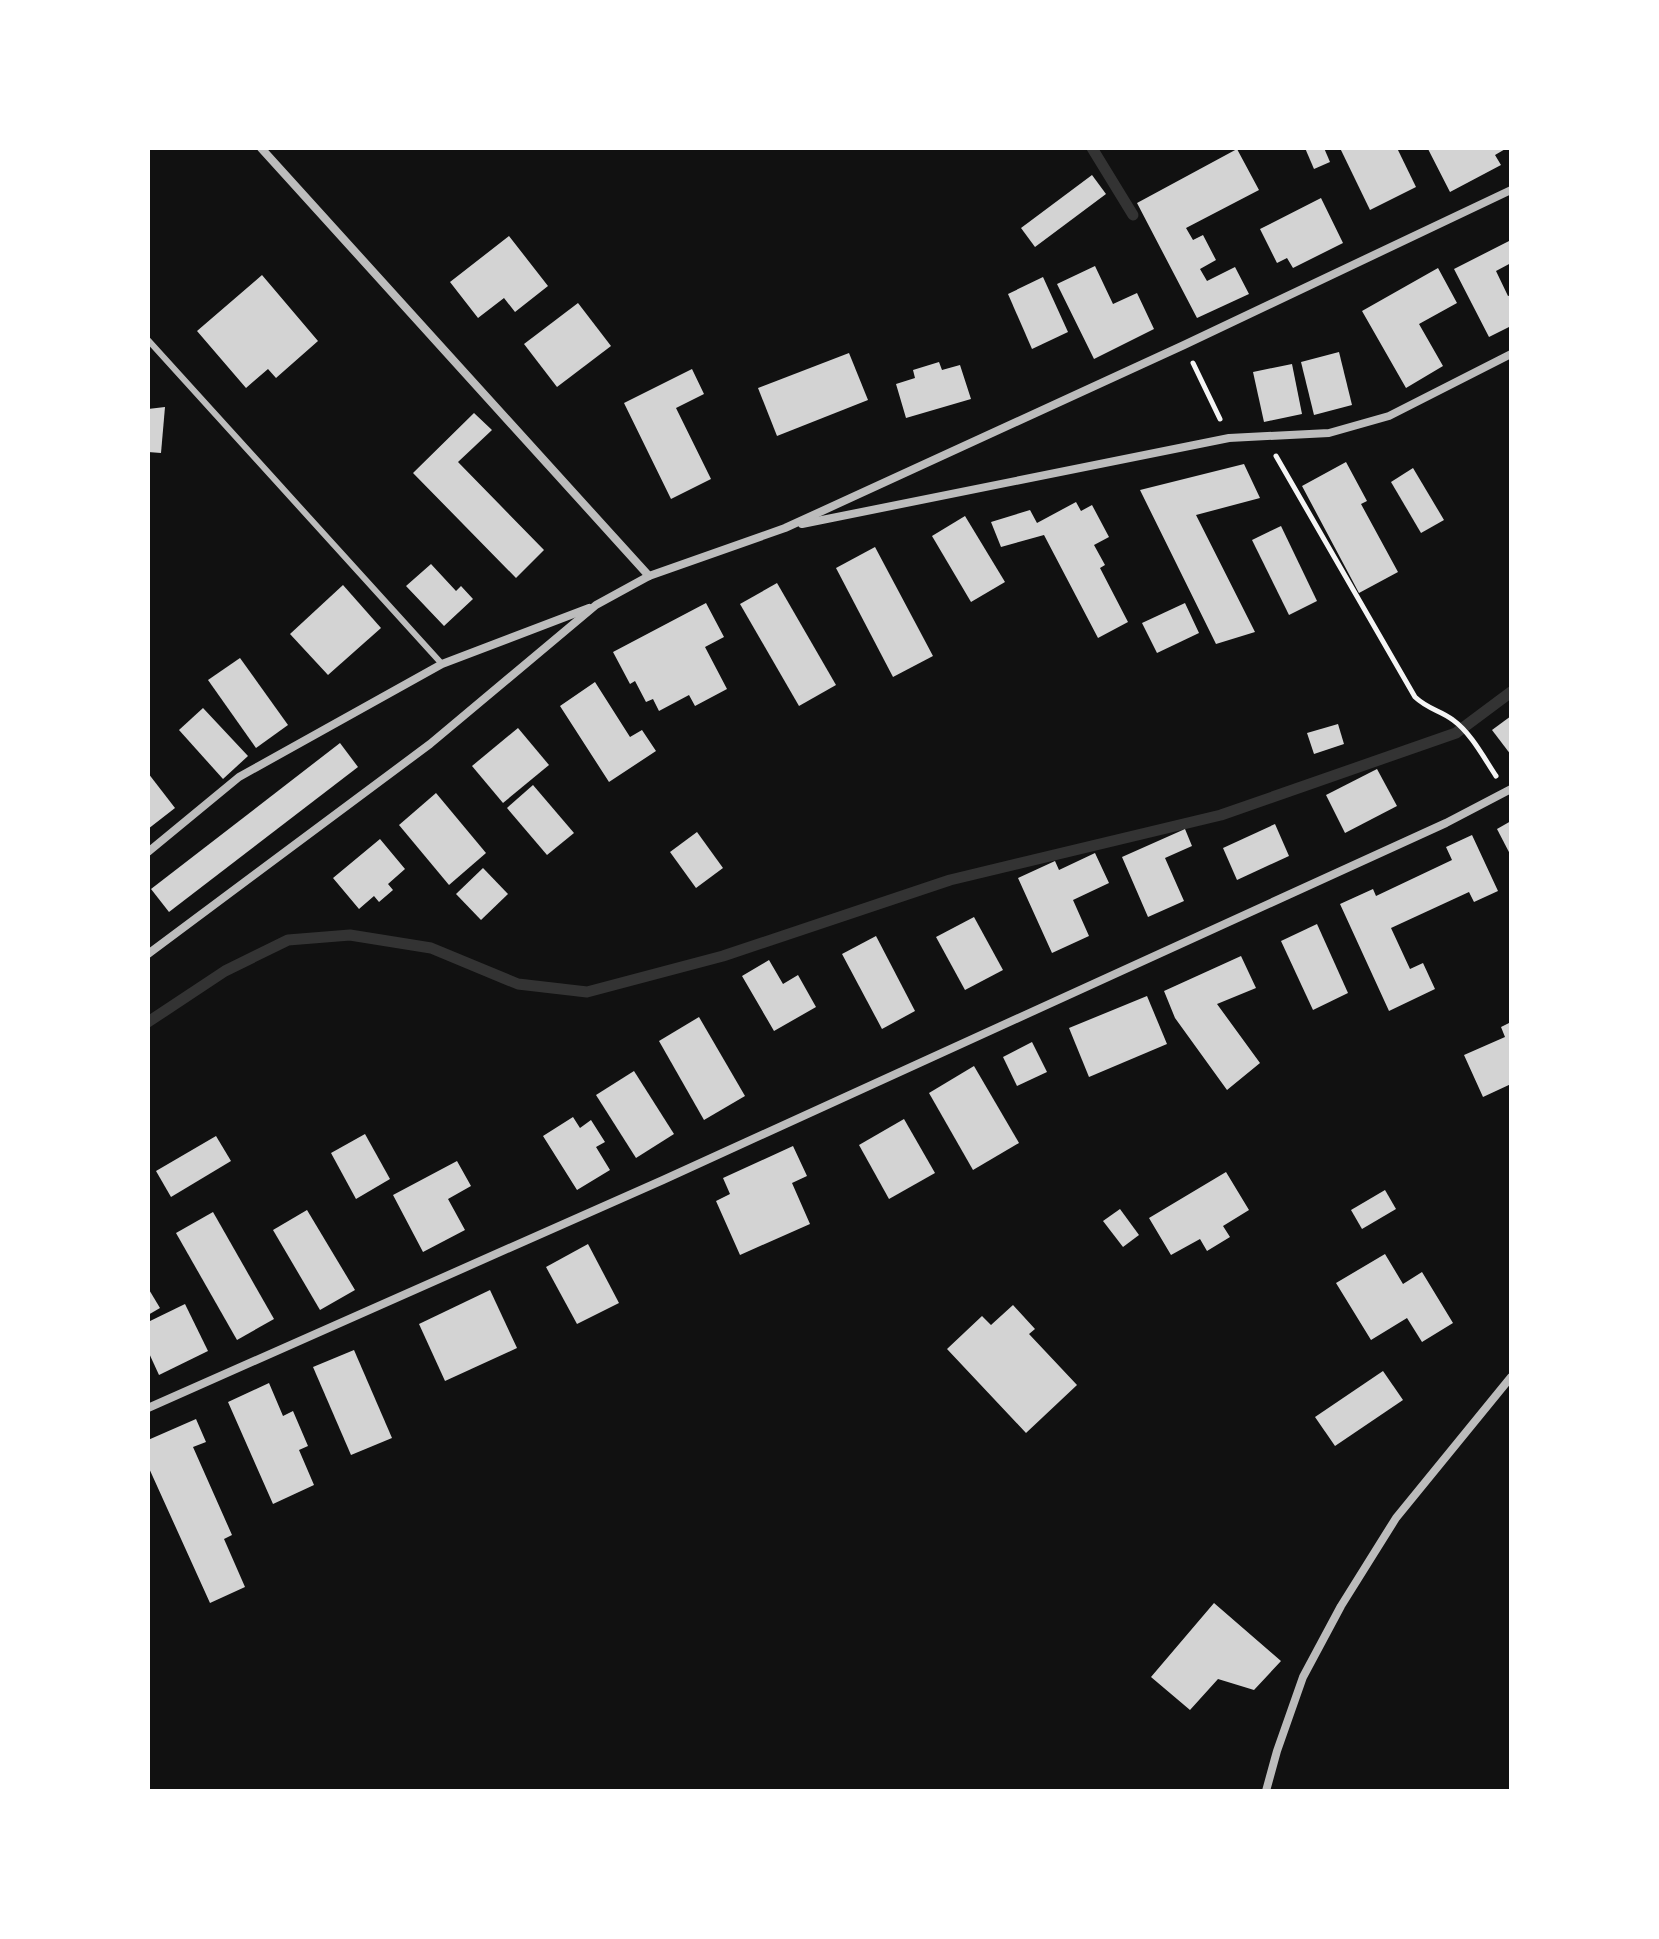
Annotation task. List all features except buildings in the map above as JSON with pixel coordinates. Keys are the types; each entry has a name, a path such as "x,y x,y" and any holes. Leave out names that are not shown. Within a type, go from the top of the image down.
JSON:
{"street":[{"path":"261,148 649,576"},
{"path":"148,852 239,777 442,664 596,605 649,576 785,528 1184,345 1511,190"},
{"path":"785,528 1229,438 1329,433 1389,416 1511,354"},
{"path":"148,954 430,744 596,605"},
{"path":"148,1408 663,1180 1446,823 1508,790"},
{"path":"1266,1791 1303,1677 1341,1606 1396,1518 1511,1377"}],"lane":[{"path":"148,340 442,664"}],"path":[{"path":"1184,345 1229,438"},
{"path":"1266,438 1415,697 1427,708 1453,720 1508,790"}],"waterway":[{"path":"1092,148 1133,215"},
{"path":"148,1022 225,971 288,940 350,935 431,948 518,984 587,992 723,956 950,880 1221,815 1456,733 1511,692"}]}
